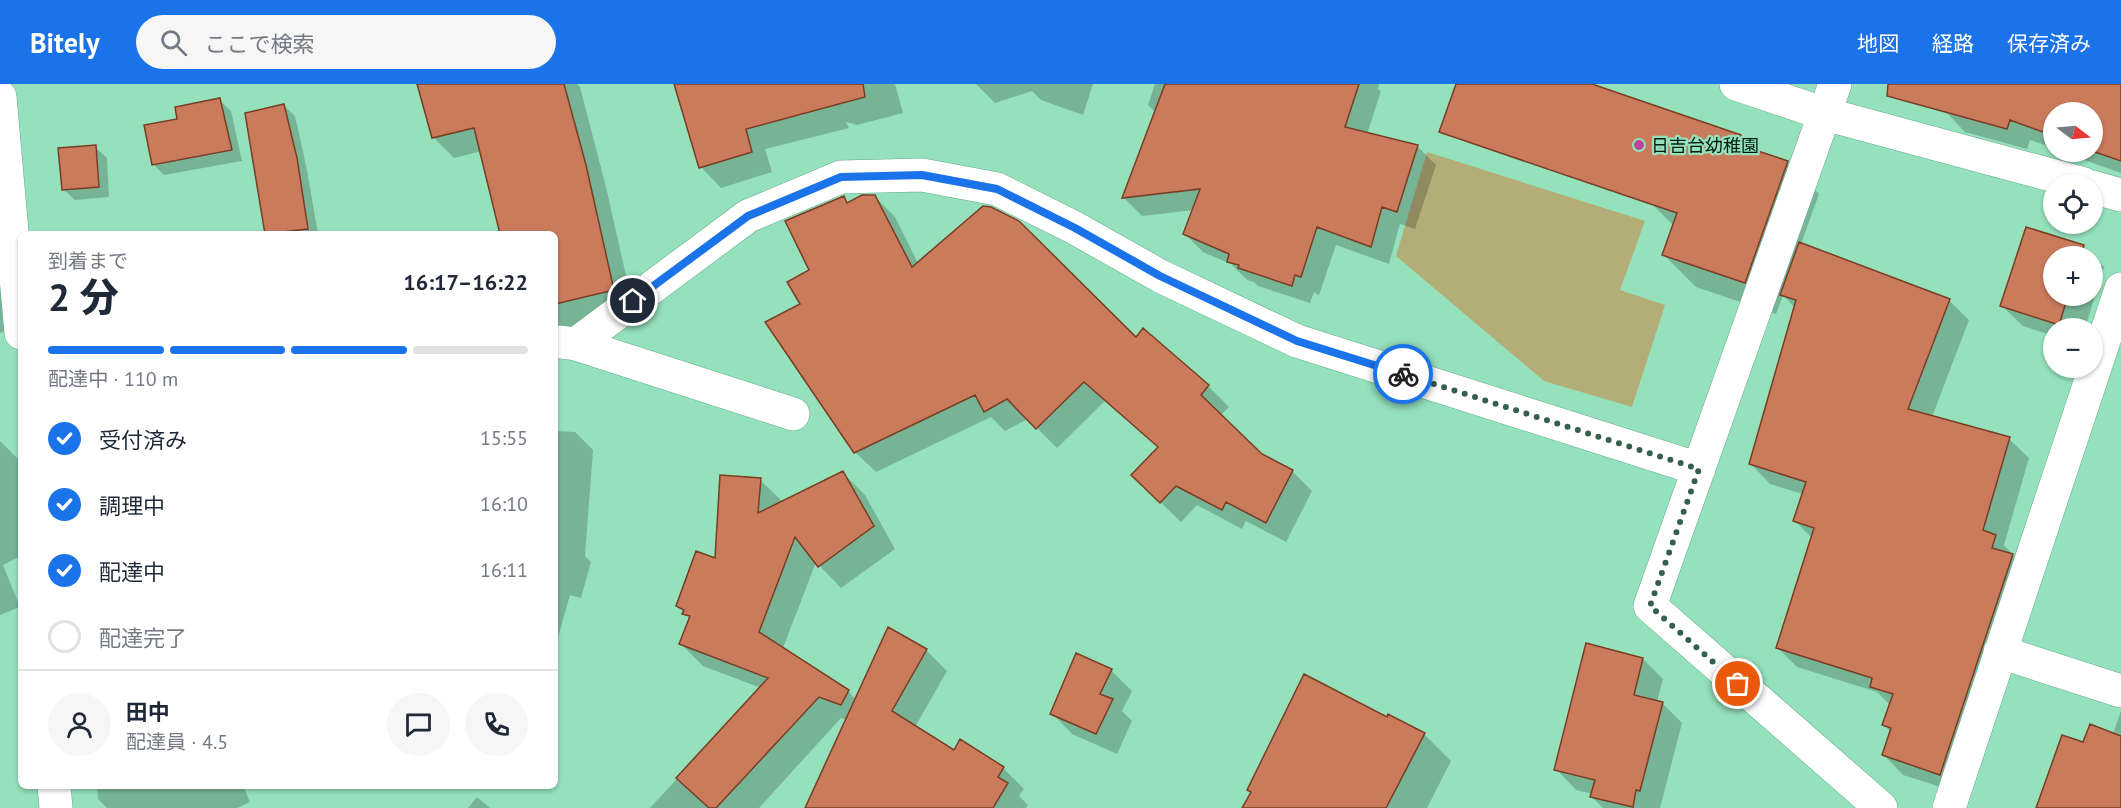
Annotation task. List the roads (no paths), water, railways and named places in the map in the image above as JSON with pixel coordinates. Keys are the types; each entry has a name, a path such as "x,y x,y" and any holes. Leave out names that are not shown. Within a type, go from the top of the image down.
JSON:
{"street":[{"path":"1737,84 1830,99 2054,174"},
{"path":"0,97 18,299"},
{"path":"1830,99 1650,606 1881,808"},
{"path":"565,342 748,216 841,177 922,175 997,189 1075,228 1160,276 1297,341 1699,469"},
{"path":"2103,190 2121,195"},
{"path":"1949,808 2121,289"},
{"path":"565,342 793,414"},
{"path":"2000,652 2121,691"},
{"path":"54,789 56,808"}],"place":[{"name":"日吉台幼稚園","path":"1639,145"}]}
